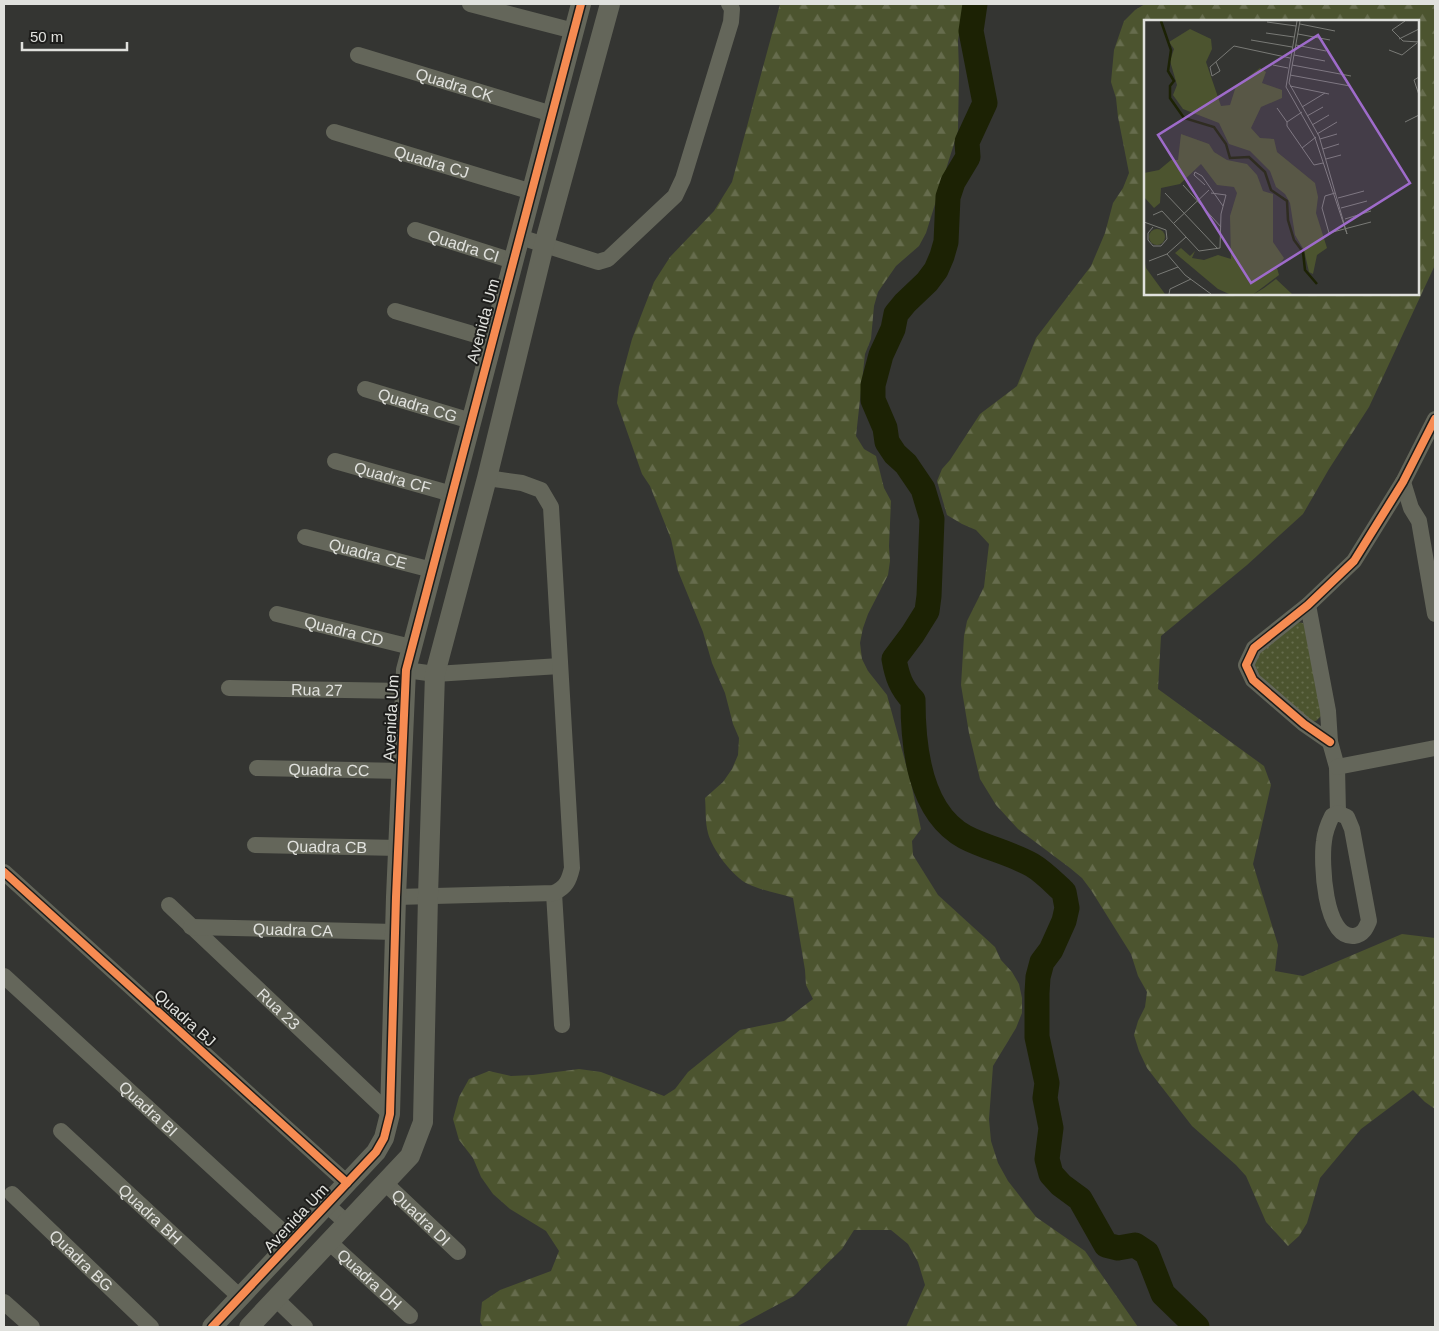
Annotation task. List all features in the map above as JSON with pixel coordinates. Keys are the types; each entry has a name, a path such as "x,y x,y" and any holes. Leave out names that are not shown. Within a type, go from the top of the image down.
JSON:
{"street":[{"path":"470,4 574,31"},
{"name":"Avenida Um","path":"212,1327 376,1152 384,1138 390,1114 396,896 406,670 581,4"},
{"path":"249,1327 410,1156 423,1122 428,896 436,674 487,478 544,245 610,4"},
{"path":"520,237 598,262 608,259 675,196 683,179 731,22 732,9 729,4"},
{"name":"Quadra CK","path":"358,55 552,114"},
{"name":"Quadra CJ","path":"334,132 532,192"},
{"name":"Quadra CI","path":"415,230 513,261"},
{"path":"395,312 493,340"},
{"name":"Quadra CG","path":"365,389 471,421"},
{"path":"1330,742 1304,724 1253,680 1246,665 1254,648 1308,605 1354,561 1403,482 1435,419"},
{"name":"Quadra CF","path":"335,461 452,494"},
{"path":"396,896 554,893 564,888 569,881 572,868 551,507 541,490 522,483 487,478"},
{"path":"1403,482 1411,508 1419,520 1435,614"},
{"name":"Quadra CE","path":"305,537 432,570"},
{"path":"1308,605 1328,711 1330,742 1337,767 1338,813"},
{"name":"Quadra CD","path":"277,614 411,647"},
{"path":"406,670 436,674 560,666"},
{"name":"Rua 27","path":"229,688 405,691"},
{"path":"1337,767 1435,748"},
{"name":"Quadra CC","path":"257,768 402,771"},
{"path":"1338,813 1347,817 1352,830 1369,921 1365,930 1351,937 1341,932 1336,925 1331,914 1325,886 1324,841 1326,826 1332,816 1338,813"},
{"name":"Quadra CB","path":"255,845 399,848"},
{"name":"Quadra BJ","path":"4,872 347,1183"},
{"path":"554,893 562,1025"},
{"name":"Rua 23","path":"169,905 390,1114"},
{"name":"Quadra CA","path":"192,926 395,932"},
{"name":"Quadra BI","path":"4,976 293,1241"},
{"name":"Quadra BH","path":"61,1131 240,1297"},
{"name":"Quadra DI","path":"384,1183 458,1252"},
{"name":"Quadra BG","path":"12,1194 151,1327"},
{"name":"Avenida Um","path":"327,1205 347,1223"},
{"name":"Quadra DH","path":"329,1242 410,1316"},
{"path":"276,1299 305,1327"},
{"path":"4,1302 32,1327"}],"green space":[{"path":"780,4 963,4 958,41 958,131 926,233 919,246 896,266 878,292 874,306 871,339 865,354 856,436 864,449 876,456 884,488 891,501 888,575 863,628 860,643 862,659 868,671 887,695 911,783 921,829 912,841 913,855 938,895 995,947 1001,960 1012,972 1019,984 1022,998 1022,1013 1016,1028 993,1066 989,1119 991,1141 998,1163 1008,1181 1036,1217 1085,1251 1138,1327 906,1327 925,1285 918,1262 908,1244 891,1230 854,1230 842,1249 794,1296 736,1327 483,1327 480,1322 482,1302 500,1290 551,1271 559,1251 546,1231 510,1209 493,1194 481,1177 473,1158 459,1140 453,1119 459,1097 469,1079 489,1071 511,1076 579,1069 601,1072 664,1096 675,1089 688,1072 740,1030 784,1021 813,999 806,985 793,898 759,888 742,880 724,862 714,847 708,833 705,798 723,782 732,769 738,755 739,738 703,632 678,571 671,539 650,486 642,474 617,403 619,387 632,339 654,282 670,257 714,211 732,182"},
{"path":"1145,4 1435,4 1435,265 1369,407 1303,514 1247,565 1161,636 1158,689 1264,766 1271,785 1253,864 1278,945 1275,971 1303,976 1402,934 1435,938 1435,1109 1413,1090 1361,1129 1320,1178 1307,1223 1299,1236 1288,1246 1266,1222 1246,1176 1192,1126 1147,1068 1134,1035 1145,1007 1147,992 1138,976 1131,954 1082,878 1018,829 996,805 980,779 969,733 961,685 964,636 967,621 984,587 989,544 976,530 947,515 937,481 942,469 980,414 1017,386 1036,338 1091,266 1105,233 1113,203 1123,188 1129,173 1116,98 1111,82 1114,50 1124,21 1135,10"},
{"path":"1296,622 1303,623 1308,628 1323,714 1316,721 1310,721 1253,670 1257,653"}],"waterway":[{"path":"975,4 971,31 985,103 967,142 968,157 953,182 948,197 946,242 942,256 936,270 927,282 896,314 893,329 881,355 873,385 873,400 885,428 887,442 895,454 906,464 923,489 932,519 927,611 894,659 900,681 905,691 913,700 917,757 928,795 937,812 950,826 965,837 1032,865 1045,874 1064,892 1067,908 1064,921 1051,950 1042,962 1038,977 1037,993 1037,1037 1047,1083 1045,1098 1051,1128 1047,1159 1051,1174 1061,1185 1080,1199 1106,1245 1118,1248 1135,1245 1147,1253 1163,1294 1197,1327"}],"cycle path":[{"path":"212,1327 376,1152 384,1138 390,1114 396,897 406,670 581,4"},
{"path":"1330,742 1304,724 1253,680 1246,665 1254,648 1308,605 1354,561 1403,482 1435,419"},
{"path":"4,872 347,1183"}]}
